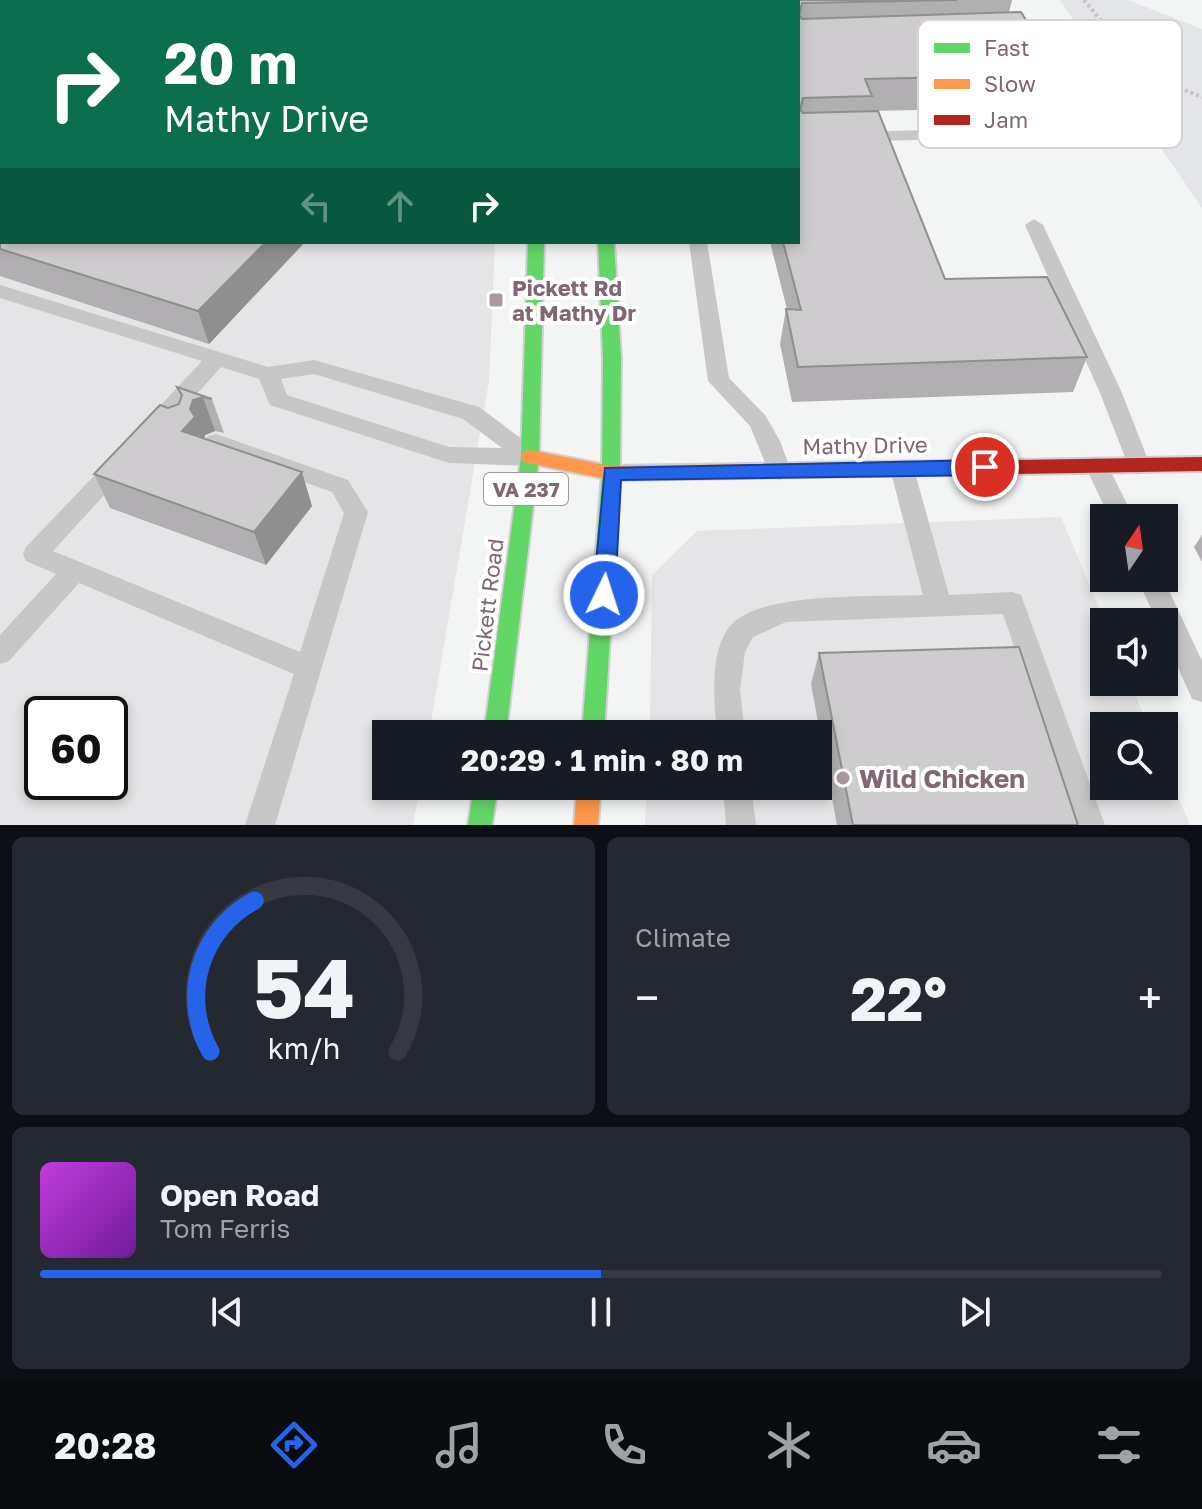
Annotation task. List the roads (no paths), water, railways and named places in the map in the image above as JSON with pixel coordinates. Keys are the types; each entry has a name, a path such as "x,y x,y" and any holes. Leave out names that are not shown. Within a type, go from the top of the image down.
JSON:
{"main road":[{"name":"Pickett Road","path":"497,720 530,457 536,244"},
{"path":"594,720 611,473 612,358 606,244"},
{"name":"Mathy Drive","path":"530,457 611,473 1202,464"},
{"path":"480,825 484,800"},
{"path":"586,825 588,800"}],"lane":[{"path":"800,138 918,135"},
{"path":"1034,225 1111,393 1139,465"},
{"path":"698,244 719,381 755,413 769,435 779,471"},
{"path":"0,291 268,374 314,367 471,413 530,457"},
{"path":"216,359 164,432 35,554 309,668"},
{"path":"268,374 278,400 449,455 530,457"},
{"path":"210,448 340,486 356,512 260,825"},
{"path":"1097,466 1115,504"},
{"path":"902,469 939,606"},
{"path":"0,653 75,570"},
{"path":"1156,592 1202,690"},
{"path":"729,720 726,689 732,651 744,629 784,611 1012,603 1090,825"},
{"path":"738,800 741,825"}],"place":[{"name":"Pickett Rd at Mathy Dr","path":"496,300"},
{"name":"Wild Chicken","path":"843,778"}]}
